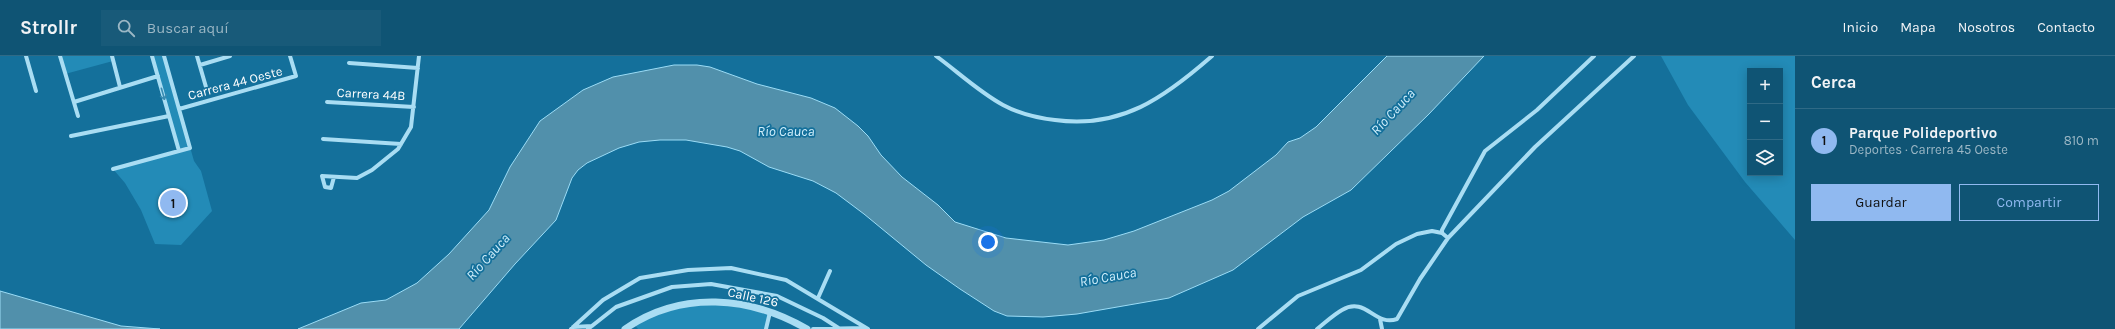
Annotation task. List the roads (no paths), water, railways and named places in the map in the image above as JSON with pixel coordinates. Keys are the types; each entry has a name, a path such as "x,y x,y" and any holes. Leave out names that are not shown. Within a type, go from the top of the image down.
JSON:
{"street":[{"path":"26,56 36,91"},
{"path":"60,56 78,116"},
{"path":"112,56 120,87"},
{"path":"152,56 179,151"},
{"path":"113,169 190,148 164,56"},
{"path":"197,56 206,88"},
{"path":"200,65 230,56"},
{"name":"Carrera 44 Oeste","path":"179,108 296,76 290,56"},
{"path":"334,178 357,178 372,170 398,149 411,127 420,56"},
{"path":"936,56 1003,105 1037,118 1078,123 1103,121 1130,112 1164,94 1212,56"},
{"path":"1442,233 1442,230 1485,151 1537,110 1594,56"},
{"path":"1317,329 1343,309 1357,306 1368,309 1380,319 1387,321 1397,319 1420,279 1448,238 1535,147 1634,56"},
{"path":"349,63 418,68"},
{"path":"74,102 158,76"},
{"name":"Carrera 44B","path":"327,102 414,107"},
{"path":"71,136 169,116"},
{"path":"323,139 401,144"},
{"path":"1258,329 1298,296 1361,270 1396,244 1417,234 1432,231 1442,233 1448,238"},
{"path":"571,328 603,300 640,278 688,270 731,268 786,280 867,328"},
{"path":"818,298 830,270"},
{"path":"588,329 616,307 672,287 711,284 777,296 823,318 839,328"},
{"name":"Calle 126","path":"624,329 648,315 697,302 722,302 752,306 790,319 807,329"},
{"path":"766,329 770,311"},
{"path":"790,319 796,329"},
{"path":"1380,319 1382,329"},
{"path":"571,328 592,326"},
{"path":"813,329 867,328"}],"water":[{"name":"Río Cauca","path":"1387,56 1484,56 1429,114 1351,190 1303,217 1233,270 1169,298 1077,314 1043,317 1007,316 994,311 960,289 926,265 836,193 813,181 769,167 740,151 727,147 686,140 660,140 639,142 619,148 587,163 578,170 572,178 556,220 515,264 459,329 298,329 361,303 386,300 417,283 449,254 489,210 510,167 540,121 583,90 613,77 674,65 697,65 710,67 757,84 811,98 835,108 858,126 868,136 881,155 902,177 938,205 955,222 1006,238 1068,245 1104,240 1134,231 1212,200 1229,191 1276,155 1288,142 1300,138 1316,127"},
{"path":"0,291 121,326 160,329 0,329"}],"place":[{"name":"Parque Polideportivo","path":"173,203"}]}
